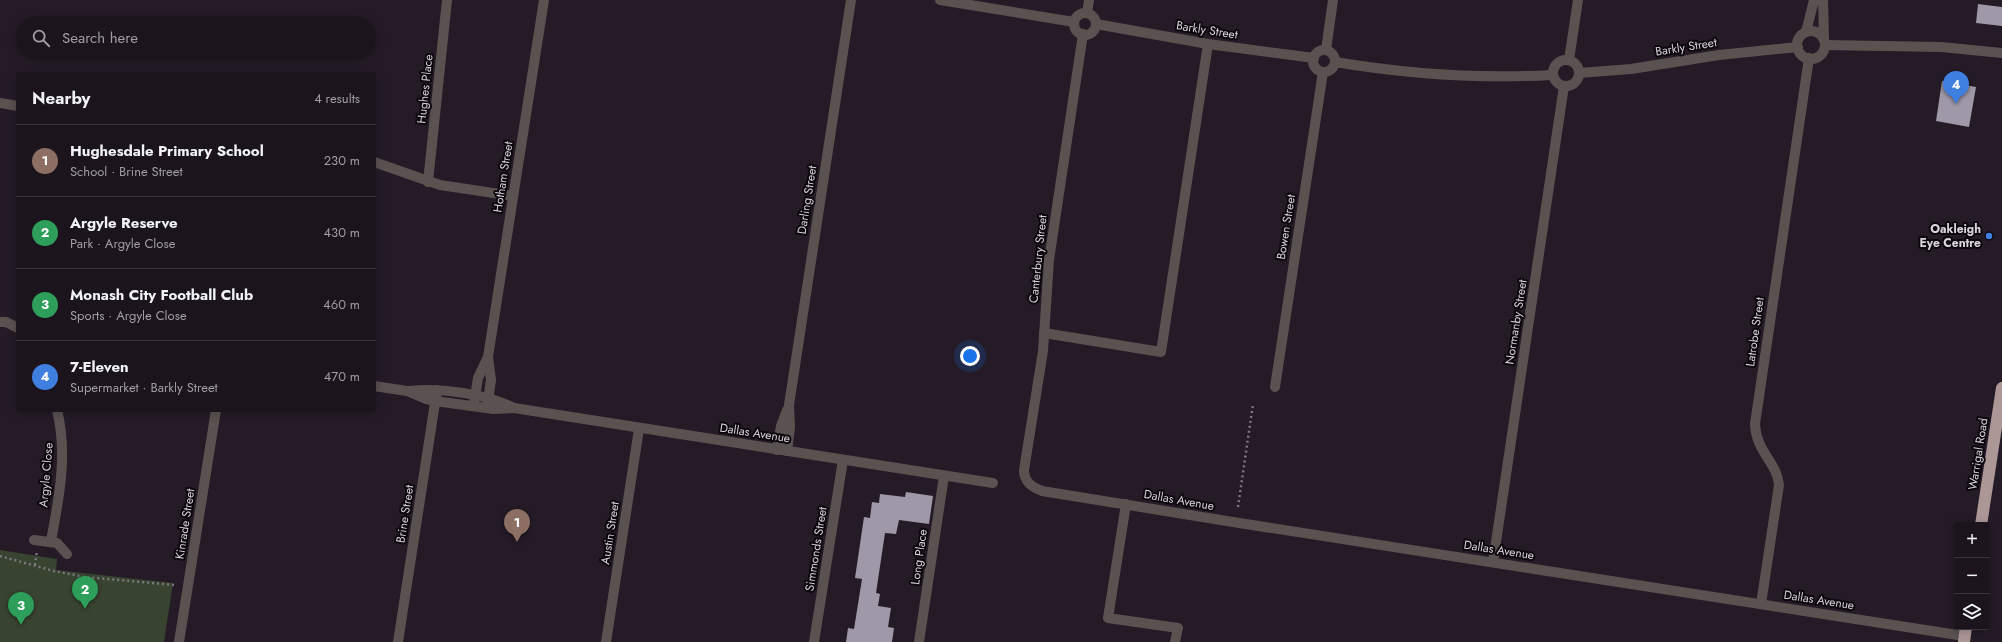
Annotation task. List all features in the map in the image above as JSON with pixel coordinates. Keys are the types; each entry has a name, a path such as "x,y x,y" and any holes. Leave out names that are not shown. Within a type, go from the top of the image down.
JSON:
{"highway":[{"name":"Warrigal Road","path":"1981,522 2002,388"}],"street":[{"name":"Hughes Place","path":"428,182 447,0"},
{"name":"Hotham Street","path":"487,403 491,380 488,357 544,0"},
{"name":"Darling Street","path":"782,450 781,426 789,405 851,0"},
{"path":"940,0 1074,22"},
{"path":"1087,13 1089,0"},
{"path":"1326,50 1333,0"},
{"path":"1569,60 1578,0"},
{"path":"1814,0 1806,32 1799,40 1798,47 1802,54 1809,58 1818,56 1824,49 1823,0"},
{"path":"1087,13 1093,16 1096,24 1093,31 1083,34 1075,28 1074,22 1080,14 1087,13"},
{"name":"Barkly Street","path":"1096,24 1208,44 1314,58"},
{"path":"1806,32 1817,32 1825,42 1941,47 2002,53"},
{"name":"Canterbury Street","path":"1031,486 1025,478 1024,470 1043,351 1049,260 1083,34"},
{"path":"1044,333 1162,352 1208,44"},
{"name":"Barkly Street","path":"1579,73 1630,69 1719,55 1798,47"},
{"path":"1326,50 1334,56 1335,62 1330,70 1323,72 1314,65 1314,58 1317,53 1326,50"},
{"name":"Latrobe Street","path":"1761,604 1779,485 1776,471 1758,442 1755,424 1809,58"},
{"path":"1569,60 1576,65 1579,73 1573,84 1564,86 1556,83 1552,75 1557,63 1569,60"},
{"path":"1335,62 1389,70 1447,75 1504,77 1552,75"},
{"name":"Bowen Street","path":"1275,387 1323,72"},
{"name":"Normanby Street","path":"1493,562 1564,86"},
{"path":"0,103 16,106"},
{"path":"376,163 428,182 513,196"},
{"path":"0,322 6,322 16,327"},
{"name":"Hotham Street","path":"475,401 478,378 488,357"},
{"name":"Dallas Avenue","path":"376,386 407,391 428,389 436,395 639,429 993,483"},
{"name":"Brine Street","path":"398,642 436,395"},
{"name":"Argyle Close","path":"51,541 61,483 63,460 62,435 58,412"},
{"name":"Kinrade Street","path":"179,642 216,412"},
{"name":"Austin Street","path":"606,642 639,429"},
{"name":"Simmonds Street","path":"814,642 843,460"},
{"name":"Long Place","path":"919,642 944,476"},
{"name":"Dallas Avenue","path":"1031,486 1042,490 1126,504 1965,635"},
{"path":"1126,504 1108,618 1178,628 1175,642"},
{"path":"36,543 51,541 57,543 67,554"}],"path":[{"path":"1238,507 1253,404"},
{"path":"35,565 36,543"},
{"path":"0,556 54,571 85,577 175,585"}],"green space":[{"path":"0,550 57,559 56,570 173,583 164,642 0,642"}],"building":[{"path":"1978,4 2002,7 2002,26 1976,23"},
{"path":"1942,81 1976,87 1969,127 1936,121"},
{"path":"906,492 933,496 929,524 899,520 896,534 885,533 876,593 880,594 878,606 891,608 888,627 894,628 892,642 846,642 848,628 854,629 862,579 855,578 864,517 870,518 872,502 879,503 880,494 905,497"}],"place":[{"name":"7-Eleven","path":"1956,104"},
{"name":"Oakleigh Eye Centre","path":"1989,236"},
{"name":"Hughesdale Primary School","path":"517,542"},
{"name":"Argyle Reserve","path":"85,609"},
{"name":"Monash City Football Club","path":"21,625"}]}
